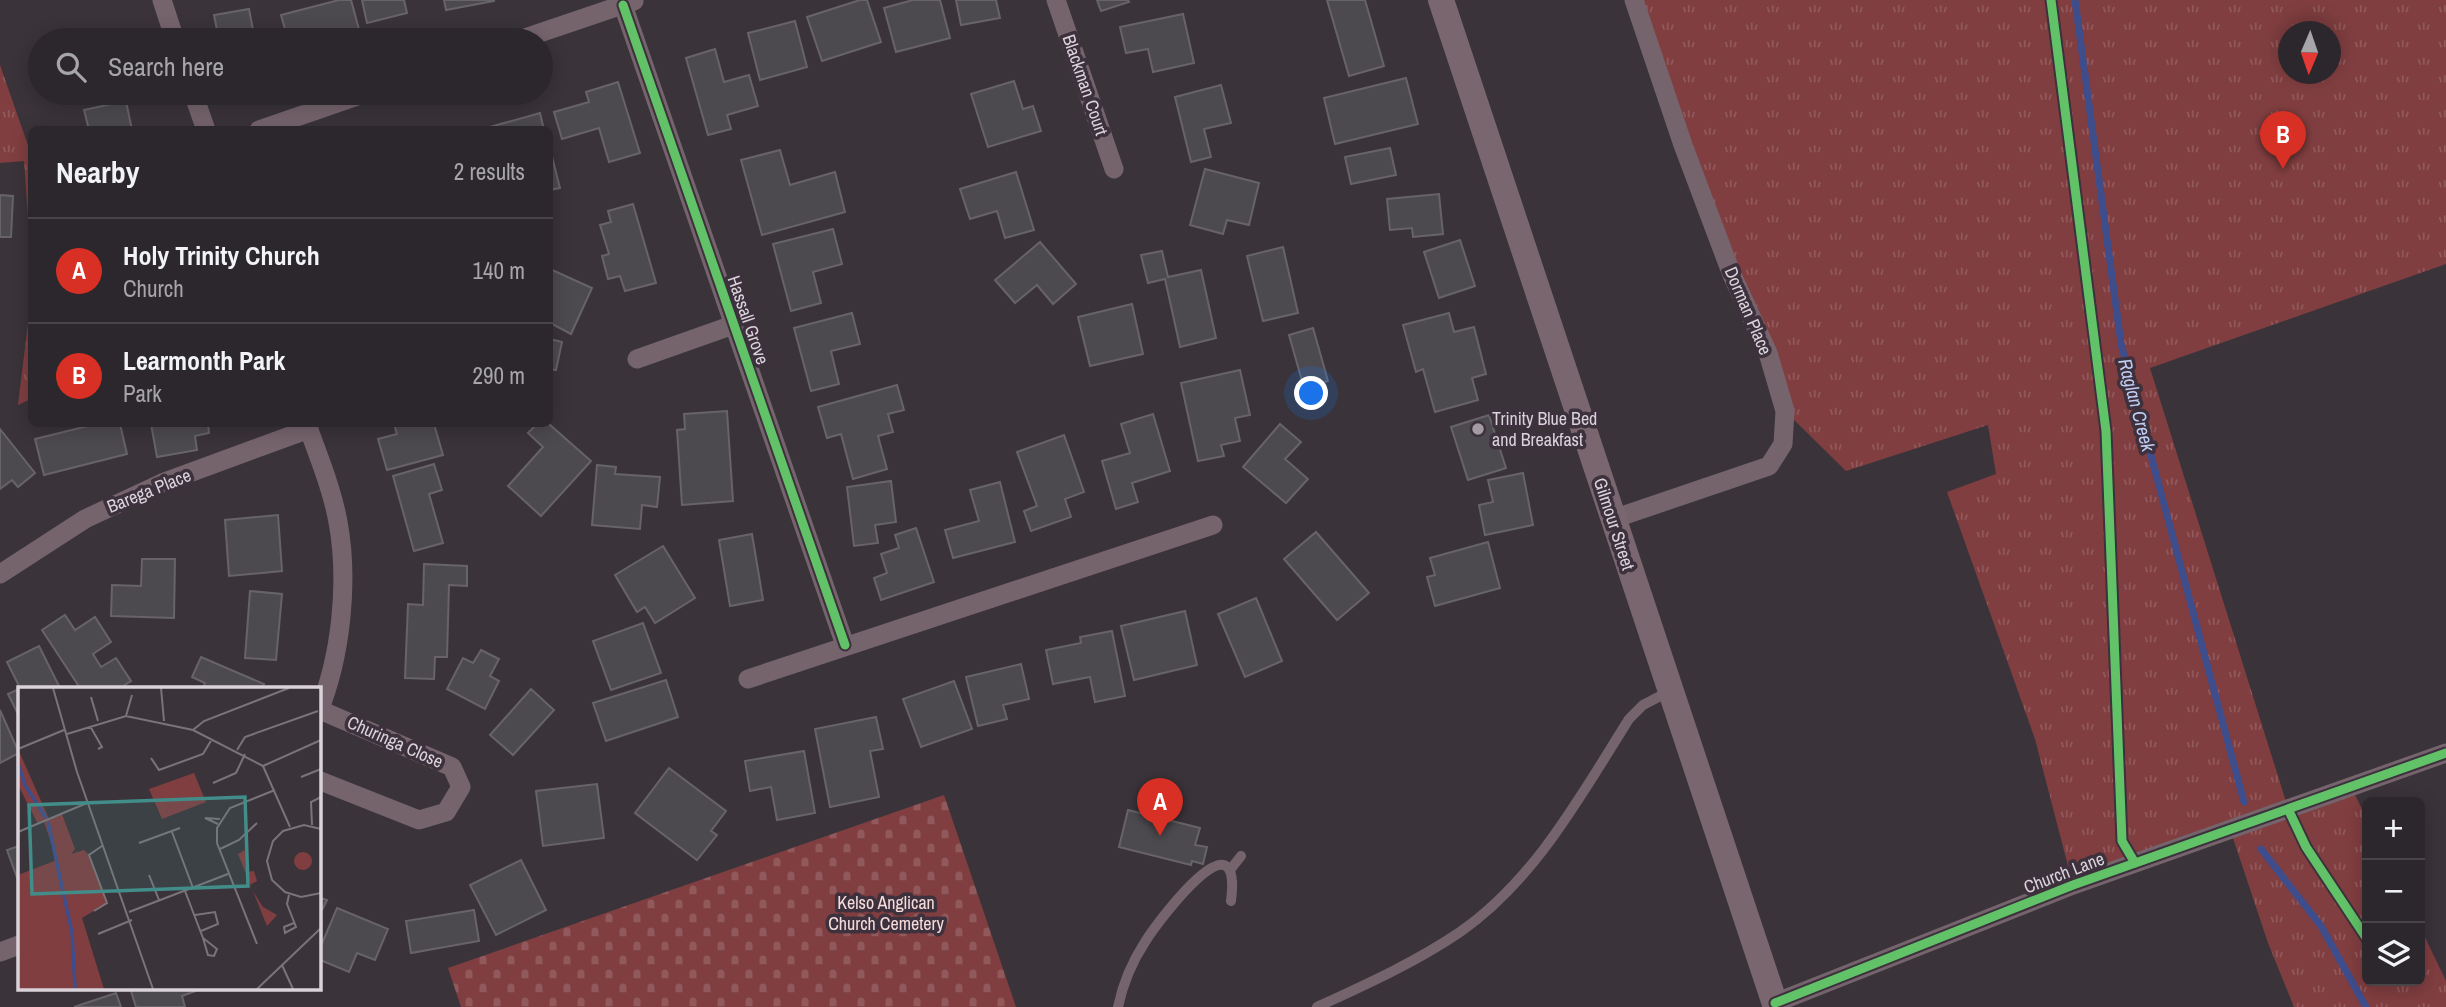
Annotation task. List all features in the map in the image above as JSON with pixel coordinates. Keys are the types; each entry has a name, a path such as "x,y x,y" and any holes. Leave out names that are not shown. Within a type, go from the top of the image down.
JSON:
{"main road":[{"name":"Gilmour Street","path":"1441,0 1775,1005"}],"street":[{"path":"162,0 171,28"},
{"name":"Blackman Court","path":"1056,0 1114,169"},
{"name":"Dorman Place","path":"1613,519 1769,466 1783,444 1785,411 1768,353 1732,275 1683,145 1634,0"},
{"path":"553,28 630,2"},
{"name":"Hassall Grove","path":"630,2 733,325 845,645"},
{"path":"197,105 205,126"},
{"path":"271,126 332,105"},
{"name":"Hassall Grove","path":"638,359 733,325"},
{"name":"Barega Place","path":"0,574 85,519 162,483 305,427"},
{"path":"308,427 333,501 340,544 342,595 338,638 333,669 320,709"},
{"path":"748,679 1213,524"},
{"name":"Churinga Close","path":"320,712 452,767 461,787 446,812 419,820 320,781"},
{"name":"Church Lane","path":"1775,1005 2073,885 2446,753"},
{"path":"0,952 18,946"}],"lane":[{"path":"1317,1007 1438,946 1484,913 1542,852 1629,719 1643,705 1670,690"},
{"path":"1230,870 1241,856"},
{"path":"1118,1007 1138,953 1163,915 1202,872 1223,865 1230,870 1234,880 1231,901"}],"green space":[{"path":"1634,0 2446,0 2446,264 2150,368 2288,808 2351,787 2362,809 2362,986 2425,986 2425,937 2446,981 2446,1007 2294,1007 2268,943 2230,829 2073,885 2035,739 1947,492 1996,474 1988,425 1846,471 1785,411"},
{"path":"0,65 28,145 28,216 24,161 0,163"},
{"path":"28,323 28,400 18,405"},
{"name":"Kelso Anglican Church Cemetery","path":"944,795 1016,1007 461,1007 448,968"}],"building":[{"path":"339,0 351,0 359,28 285,28 281,15"},
{"path":"362,0 404,0 407,13 367,23"},
{"path":"444,0 494,0 494,1 446,10"},
{"path":"867,0 881,42 822,61 807,17"},
{"path":"913,0 940,0 950,38 896,52 884,8"},
{"path":"956,0 996,0 1000,18 961,25"},
{"path":"1097,0 1128,0 1129,2 1101,11"},
{"path":"1327,0 1365,0 1384,66 1349,76"},
{"path":"249,9 253,28 217,28 214,15"},
{"path":"1183,14 1194,63 1153,72 1148,49 1126,53 1120,27"},
{"path":"795,21 807,67 760,80 748,33"},
{"path":"715,49 724,82 749,75 758,106 727,115 731,129 708,135 686,58"},
{"path":"1406,78 1418,124 1335,144 1324,98"},
{"path":"1014,81 1023,109 1033,106 1041,131 988,147 971,94"},
{"path":"618,82 640,153 609,162 599,128 562,139 554,112 589,102 586,92"},
{"path":"1221,85 1231,123 1204,129 1211,157 1191,162 1175,97"},
{"path":"107,105 127,105 131,126 88,126 84,110"},
{"path":"540,113 543,126 493,126"},
{"path":"1390,148 1396,175 1351,184 1345,157"},
{"path":"780,150 790,185 835,172 845,212 762,235 741,160"},
{"path":"553,161 560,188 553,189"},
{"path":"1205,169 1259,183 1249,225 1227,220 1223,234 1190,225"},
{"path":"1016,172 1034,230 1005,238 997,211 970,219 960,189"},
{"path":"1439,194 1443,234 1413,237 1412,228 1390,230 1387,199"},
{"path":"0,195 13,196 11,237 0,237"},
{"path":"633,204 656,283 625,291 620,276 608,279 602,256 609,254 600,225 611,222 608,211"},
{"path":"833,229 842,264 813,272 821,303 791,311 773,244"},
{"path":"1460,240 1475,286 1439,298 1424,252"},
{"path":"1040,242 1076,284 1053,304 1037,285 1015,303 995,280"},
{"path":"1283,247 1298,313 1263,321 1247,256"},
{"path":"1162,251 1168,277 1201,270 1216,338 1180,347 1165,279 1148,283 1141,255"},
{"path":"553,270 592,288 571,334 553,325"},
{"path":"1132,304 1143,354 1090,366 1078,317"},
{"path":"852,313 860,344 831,351 839,384 811,391 794,328"},
{"path":"1449,313 1454,332 1474,327 1486,374 1472,378 1478,400 1435,412 1423,369 1416,372 1403,325"},
{"path":"1313,328 1328,381 1304,388 1289,335"},
{"path":"553,340 562,342 556,370 553,370"},
{"path":"1240,370 1250,415 1235,418 1240,441 1221,445 1224,456 1198,461 1181,383"},
{"path":"897,385 904,410 888,414 893,432 878,436 887,469 853,479 841,434 827,438 818,407"},
{"path":"727,411 733,501 682,505 677,430 685,429 684,414"},
{"path":"1153,414 1170,471 1132,483 1138,502 1116,509 1102,461 1130,453 1121,424"},
{"path":"1489,415 1506,468 1468,480 1451,427"},
{"path":"1280,424 1301,442 1285,459 1308,479 1286,503 1243,467"},
{"path":"84,427 121,427 127,454 44,475 35,439"},
{"path":"152,427 208,427 209,433 195,436 197,450 157,457"},
{"path":"395,427 435,427 443,455 387,470 378,439 397,434"},
{"path":"534,427 552,427 591,461 541,516 508,486 543,447 528,433"},
{"path":"0,429 35,473 18,487 12,480 0,489"},
{"path":"1064,435 1084,492 1065,499 1071,517 1031,531 1024,511 1037,506 1017,452"},
{"path":"434,464 442,490 429,494 443,543 414,551 393,476"},
{"path":"597,465 616,467 615,474 660,477 657,507 642,505 640,529 592,525"},
{"path":"1523,473 1533,525 1485,535 1479,505 1493,502 1488,480"},
{"path":"891,481 896,522 875,525 878,543 854,546 847,487"},
{"path":"1000,482 1015,542 953,558 945,530 979,521 970,490"},
{"path":"278,515 282,571 229,576 225,520"},
{"path":"916,528 934,582 881,600 874,578 887,573 881,554 899,548 895,535"},
{"path":"1316,532 1369,593 1337,620 1284,559"},
{"path":"752,534 763,600 730,606 719,540"},
{"path":"1488,542 1500,588 1435,606 1427,577 1435,575 1430,558"},
{"path":"663,546 695,598 655,623 645,607 637,612 615,575"},
{"path":"142,559 175,559 174,618 111,616 112,585 141,586"},
{"path":"424,564 467,566 467,586 449,585 447,657 435,657 434,679 405,678 408,604 423,605"},
{"path":"250,591 282,594 276,660 245,658"},
{"path":"1256,598 1282,661 1245,677 1218,614"},
{"path":"1185,611 1197,665 1134,680 1121,626"},
{"path":"65,615 75,630 95,617 111,642 93,654 101,667 116,658 131,681 122,687 79,687 42,630"},
{"path":"643,623 661,673 611,690 593,641"},
{"path":"1112,631 1125,696 1095,702 1090,677 1053,684 1046,650 1081,643 1080,637"},
{"path":"39,646 60,687 20,687 7,662"},
{"path":"481,650 499,659 490,676 499,681 485,709 447,689 463,658 473,663"},
{"path":"201,657 264,684 262,687 203,687 205,683 192,677"},
{"path":"1021,664 1029,699 1003,705 1007,719 978,726 966,677"},
{"path":"666,680 678,717 606,741 593,703"},
{"path":"954,681 972,729 921,747 903,699"},
{"path":"18,689 18,714 8,694"},
{"path":"531,689 554,710 513,755 490,735"},
{"path":"0,710 18,754 0,763"},
{"path":"876,717 883,749 870,751 879,797 830,807 815,729"},
{"path":"804,751 815,813 777,820 771,787 750,791 745,761"},
{"path":"669,768 726,811 711,831 717,835 697,860 635,813"},
{"path":"597,784 604,838 543,846 536,791"},
{"path":"1128,810 1200,828 1195,845 1207,847 1203,864 1192,861 1191,865 1119,847"},
{"path":"18,846 18,880 7,850"},
{"path":"521,860 546,910 496,935 470,885"},
{"path":"320,898 327,900 320,914"},
{"path":"337,908 388,929 375,960 357,953 349,972 320,960 320,948"},
{"path":"474,910 479,941 411,953 406,921"},
{"path":"131,990 196,991 182,996 185,1007 136,1007"},
{"path":"116,993 121,1007 74,1007"}],"waterway":[{"name":"Raglan Creek","path":"2075,0 2121,344 2244,802"},
{"name":"Raglan Creek","path":"2261,849 2321,926 2366,1007"}],"cycle path":[{"path":"2051,0 2106,431 2122,841 2135,863"},
{"path":"623,5 845,645"},
{"path":"1775,1003 2073,885 2446,753"},
{"path":"2288,809 2306,847 2362,931"}],"place":[{"name":"Learmonth Park","path":"2283,169"},
{"name":"Trinity Blue Bed and Breakfast","path":"1478,429"},
{"name":"Holy Trinity Church","path":"1160,836"}]}
